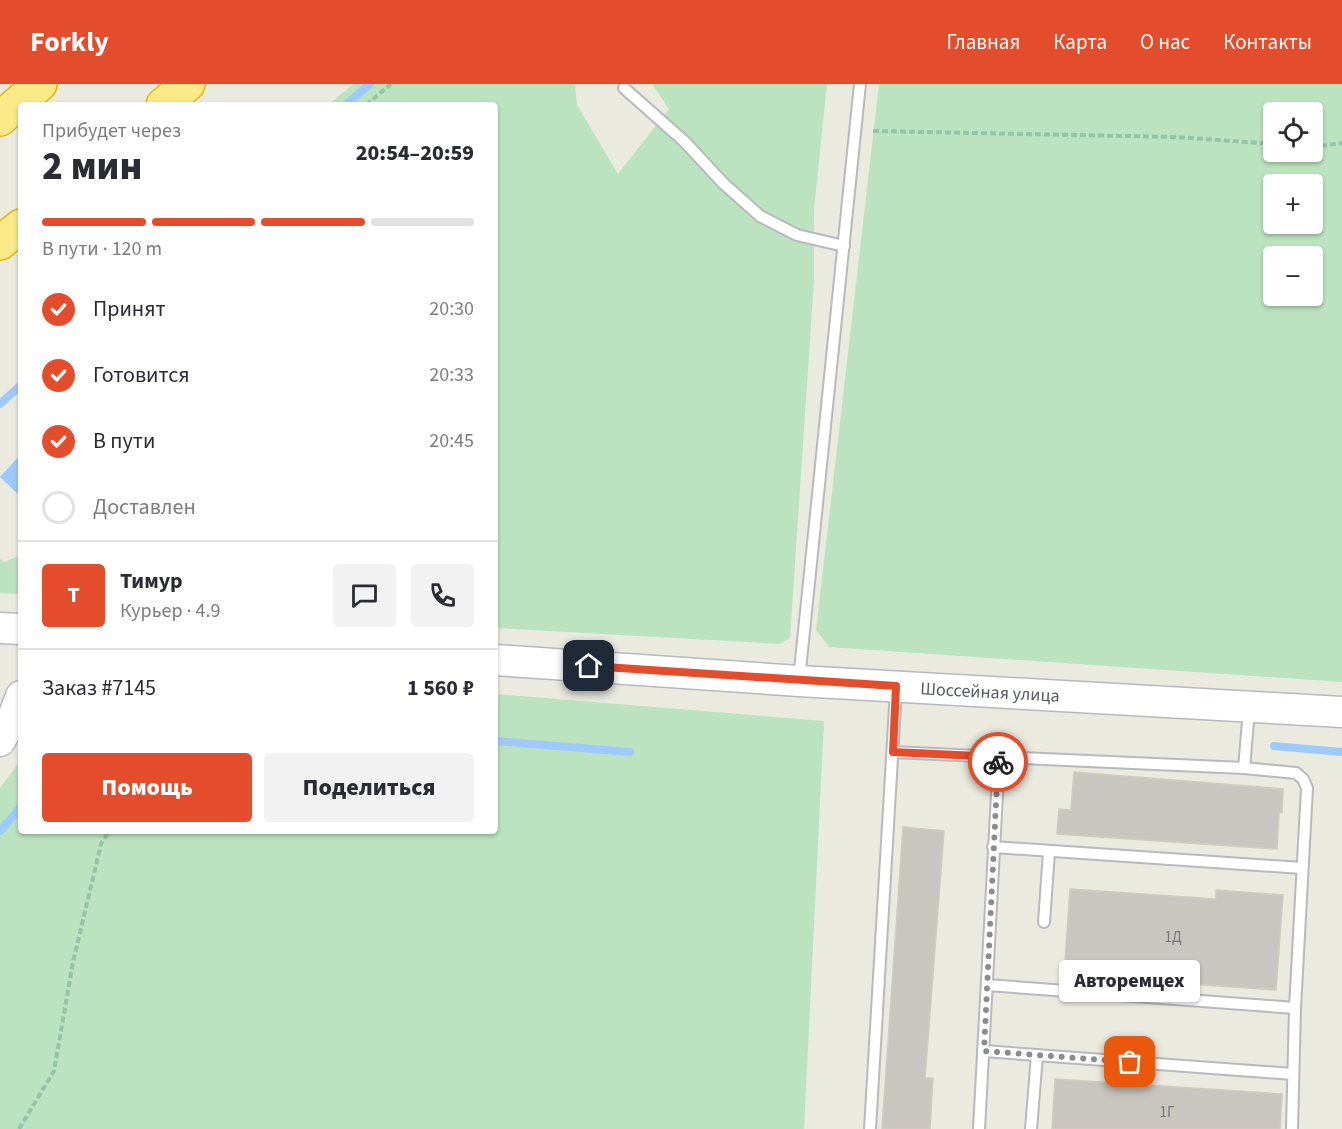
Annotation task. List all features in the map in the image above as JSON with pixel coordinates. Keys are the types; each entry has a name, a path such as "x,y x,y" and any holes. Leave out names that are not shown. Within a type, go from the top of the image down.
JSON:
{"highway":[{"path":"19,102 40,84"},
{"path":"167,102 188,84"},
{"path":"0,119 18,103"},
{"path":"0,243 18,228"}],"main road":[{"path":"0,628 18,629"},
{"name":"Шоссейная улица","path":"498,660 799,681 1342,712"},
{"path":"0,741 18,705"}],"lane":[{"path":"799,681 860,84"},
{"path":"624,88 685,142 723,183 760,216 797,235 844,246"},
{"path":"870,1129 896,686"},
{"path":"1244,768 1250,706"},
{"path":"893,752 1244,768 1296,773 1303,779 1307,788 1295,1008 1292,1129"},
{"path":"979,1129 999,757"},
{"path":"993,847 1302,868"},
{"path":"1044,922 1049,852"},
{"path":"987,985 1295,1008"},
{"path":"984,1051 1293,1074"},
{"path":"1031,1129 1036,1055"}],"path":[{"path":"370,102 391,84"},
{"path":"856,130 1176,137 1263,143"},
{"path":"1323,146 1342,143"},
{"path":"20,1129 54,1071 73,962 101,844 107,834"}],"green space":[{"path":"353,84 575,84 577,105 618,174 669,109 652,84 827,84 814,210 814,281 790,638 780,644 498,628 498,102 332,102"},
{"path":"879,84 1342,84 1342,682 829,647 816,630"},
{"path":"18,556 18,594 0,593 0,559 4,562"},
{"path":"498,694 824,721 804,1129 0,1129 0,788 18,764 18,834 498,834"}],"water":[{"path":"18,457 18,494 0,477"}],"building":[{"path":"1074,772 1283,789 1277,849 1057,834 1059,809 1071,810"},
{"path":"903,827 944,831 925,1078 933,1078 930,1129 882,1129"},
{"path":"1070,889 1216,899 1216,890 1283,895 1276,990 1064,975"},
{"path":"1055,1079 1282,1094 1280,1129 1052,1129"}],"waterway":[{"path":"349,102 370,84"},
{"path":"0,404 18,388"},
{"path":"498,741 630,752"},
{"path":"1274,746 1342,752"},
{"path":"0,831 18,810"}],"way so far":[{"path":"998,762 984,1051 1130,1062"}],"place":[{"name":"Авторемцех","path":"1130,1062"}],"route":[{"path":"589,666 896,686 893,752 999,757 998,762"}]}
